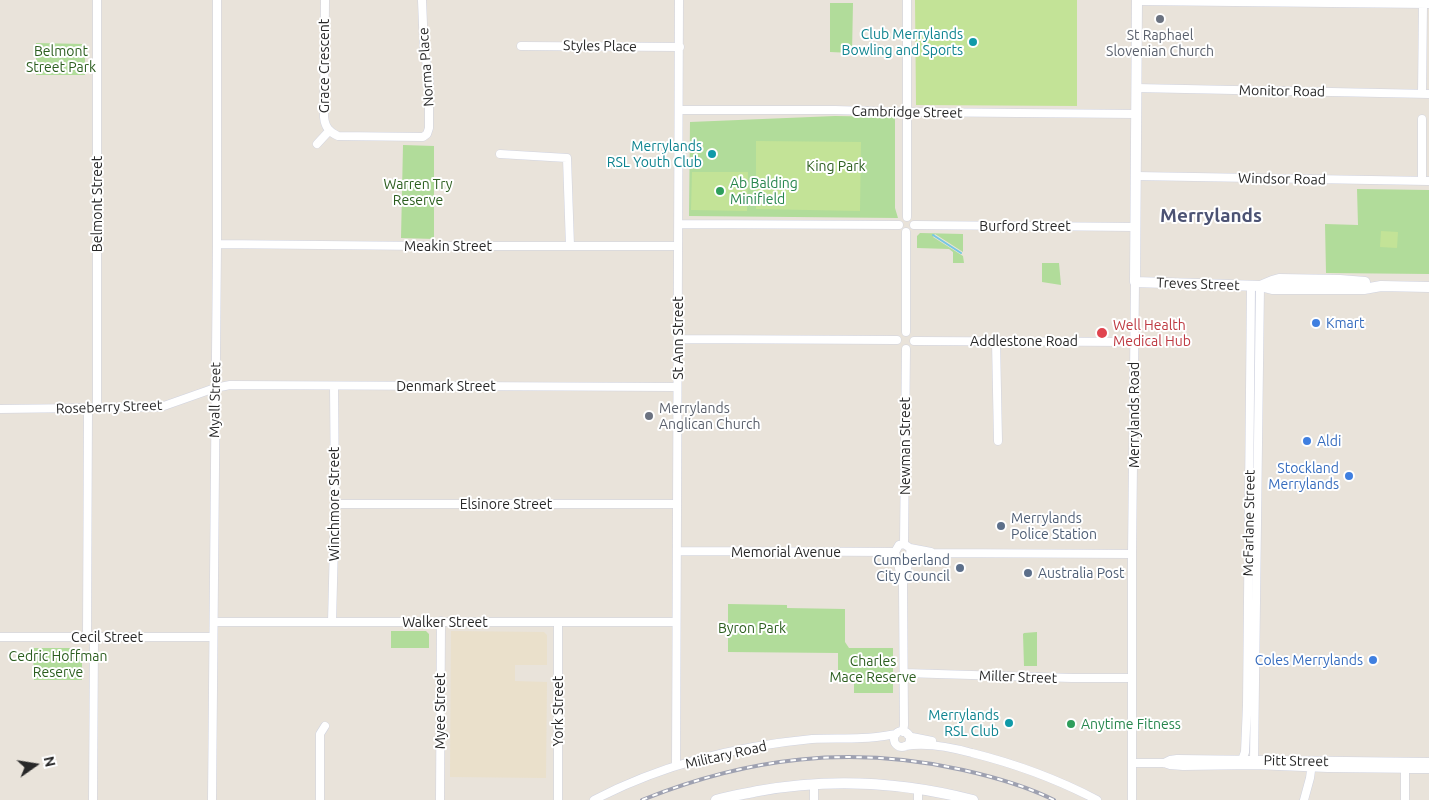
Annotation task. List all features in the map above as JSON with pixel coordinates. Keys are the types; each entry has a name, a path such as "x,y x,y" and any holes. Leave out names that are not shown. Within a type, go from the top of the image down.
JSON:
{"main road":[{"name":"Merrylands Road","path":"1135,282 1137,0"},
{"name":"Treves Street","path":"1135,282 1256,286 1272,289 1364,289 1381,286 1429,287"},
{"path":"716,800 769,789 814,785 860,784 918,789 974,800"}],"street":[{"name":"Belmont Street","path":"93,800 90,637 97,0"},
{"name":"Myall Street","path":"212,800 217,244 217,0"},
{"name":"Grace Crescent","path":"325,0 324,117 329,131 338,136 423,137 427,134"},
{"name":"Norma Place","path":"422,0 424,49 429,77 429,128 427,134"},
{"name":"St Ann Street","path":"676,766 679,0"},
{"path":"907,0 907,217"},
{"path":"1137,0 1426,4 1426,94"},
{"name":"Styles Place","path":"521,46 680,47"},
{"name":"Monitor Road","path":"1136,88 1426,94"},
{"name":"Cambridge Street","path":"679,110 1136,114"},
{"path":"1422,119 1426,181"},
{"name":"Grace Crescent","path":"317,144 329,131"},
{"path":"500,154 567,158 570,246"},
{"name":"Windsor Road","path":"1136,176 1426,181"},
{"path":"899,225 902,219 907,217"},
{"path":"906,232 912,229 914,225 911,219 907,217"},
{"path":"678,224 899,225"},
{"path":"899,225 906,232"},
{"name":"Burford Street","path":"914,225 1135,226"},
{"path":"906,232 906,332"},
{"name":"Meakin Street","path":"217,244 678,246"},
{"name":"Merrylands Road","path":"1132,800 1131,678 1135,282"},
{"name":"McFarlane Street","path":"1242,760 1245,752 1256,286"},
{"name":"McFarlane Street","path":"1254,760 1256,286"},
{"path":"906,332 913,336 914,341 906,349 901,347 897,340 901,333 906,332"},
{"path":"678,339 897,340"},
{"name":"Addlestone Road","path":"914,341 1134,342"},
{"path":"996,341 998,442"},
{"name":"Newman Street","path":"902,734 904,725 903,584 908,552 906,349"},
{"name":"Denmark Street","path":"216,388 230,385 677,387"},
{"name":"Winchmore Street","path":"332,622 335,504 334,386"},
{"name":"Roseberry Street","path":"0,409 161,408 216,388"},
{"name":"Elsinore Street","path":"335,504 677,504"},
{"path":"896,555 899,545 908,552 933,553 1132,554"},
{"name":"Memorial Avenue","path":"677,551 896,555 904,560 908,552"},
{"name":"Newman Street","path":"896,555 903,584"},
{"name":"Myee Street","path":"440,800 441,621"},
{"name":"Walker Street","path":"214,622 676,622"},
{"name":"York Street","path":"558,622 558,800"},
{"name":"Cecil Street","path":"0,637 214,637"},
{"name":"Miller Street","path":"904,673 1131,678"},
{"path":"320,800 320,734 325,726"},
{"path":"902,734 909,741 900,747 895,744 894,739 902,734"},
{"name":"Military Road","path":"594,800 676,766 735,751 778,743 824,738 863,738 902,734 1020,766 1063,783 1097,800"},
{"name":"Military Road","path":"863,738 895,744"},
{"name":"Military Road","path":"904,746 920,744 945,746"},
{"name":"Pitt Street","path":"1164,763 1170,760 1254,760 1312,765 1429,769"},
{"name":"Pitt Street","path":"1132,763 1164,763 1177,766 1429,762"},
{"path":"1304,800 1312,765"},
{"path":"1405,769 1405,800"},
{"path":"814,785 814,800"},
{"path":"918,789 918,800"}],"shaded area":[{"path":"451,631 544,632 547,635 547,665 515,665 515,681 547,682 546,778 450,777"}],"green space":[{"path":"915,0 1077,0 1077,106 916,105"},
{"path":"830,3 853,3 852,53 830,52"},
{"name":"Belmont Street Park","path":"36,43 85,44 85,75 36,75"},
{"name":"King Park","path":"835,116 895,117 895,208 898,218 689,216 690,122"},
{"path":"756,141 861,142 860,211 756,209"},
{"name":"Warren Try Reserve","path":"403,145 434,146 434,239 401,238"},
{"name":"Ab Balding Minifield","path":"692,172 748,172 747,211 691,210"},
{"path":"1357,189 1429,190 1429,274 1326,273 1325,224 1358,225"},
{"path":"1381,231 1398,232 1397,248 1380,247"},
{"path":"920,233 963,234 963,252 935,234 933,237 963,256 964,263 953,263 953,252 949,249 917,248 917,236"},
{"path":"1042,263 1059,263 1061,285 1042,282"},
{"name":"Byron Park","path":"728,604 787,605 787,608 845,609 845,642 849,648 893,648 893,693 854,693 854,673 838,673 838,653 728,652"},
{"path":"391,631 426,631 429,634 429,648 391,648"},
{"path":"1037,632 1037,666 1024,666 1023,634"},
{"name":"Cedric Hoffman Reserve","path":"33,648 82,648 82,680 34,680"}],"waterway":[{"path":"933,235 961,253"}],"railway":[{"path":"642,800 682,785 761,765 840,757 881,758 921,762 963,770 1010,782 1054,800"}],"place":[{"name":"St Raphael Slovenian Church","path":"1160,19"},
{"name":"Club Merrylands Bowling and Sports","path":"973,42"},
{"name":"Merrylands RSL Youth Club","path":"712,154"},
{"name":"Ab Balding Minifield","path":"720,191"},
{"name":"Kmart","path":"1316,323"},
{"name":"Well Health Medical Hub","path":"1102,333"},
{"name":"Merrylands Anglican Church","path":"649,416"},
{"name":"Aldi","path":"1307,441"},
{"name":"Stockland Merrylands","path":"1349,476"},
{"name":"Merrylands Police Station","path":"1001,526"},
{"name":"Cumberland City Council","path":"960,568"},
{"name":"Australia Post","path":"1028,573"},
{"name":"Coles Merrylands","path":"1373,660"},
{"name":"Merrylands RSL Club","path":"1009,723"},
{"name":"Anytime Fitness","path":"1071,724"}],"district":[{"name":"Merrylands","path":"1211,216"}],"park label":[{"name":"Charles Mace Reserve","path":"873,670"}]}
